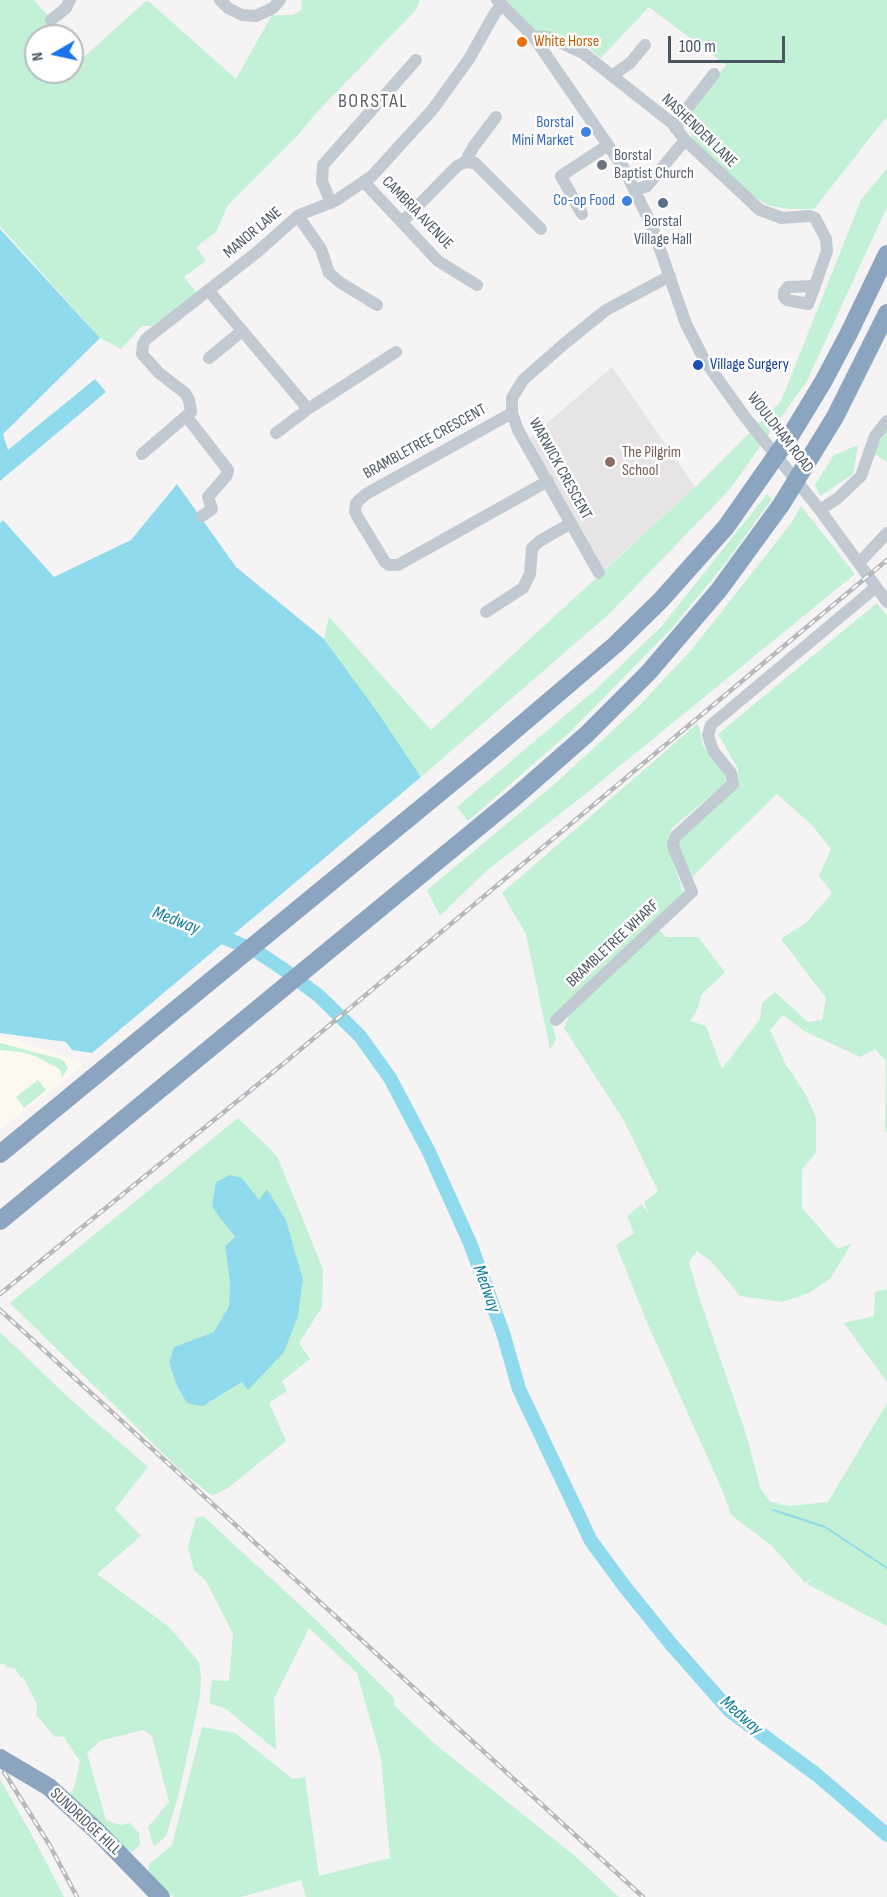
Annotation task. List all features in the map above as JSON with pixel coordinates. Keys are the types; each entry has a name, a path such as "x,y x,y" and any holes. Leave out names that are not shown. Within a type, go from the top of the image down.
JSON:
{"highway":[{"path":"0,1154 488,753 645,617 726,527 760,481 838,354 887,254"},
{"path":"0,1221 534,781 587,734 648,673 719,590 781,505 835,417 887,313"},
{"name":"SUNDRIDGE HILL","path":"0,1758 39,1780 90,1824 161,1897"}],"street":[{"path":"51,20 66,8 70,0"},
{"path":"220,0 228,8 242,15 256,16 273,8 280,0"},
{"name":"WOULDHAM ROAD","path":"500,3 533,36 608,145 635,190 652,226 686,324 705,361 745,417 820,510 887,602"},
{"name":"MANOR LANE","path":"186,416 191,412 185,393 148,363 142,354 146,339 256,253 298,216 331,203 364,182 433,109 469,59 500,3"},
{"name":"NASHENDEN LANE","path":"533,36 548,37 583,53 672,123 685,140 760,210 782,218 809,216 815,218 826,239 827,250 815,286"},
{"path":"612,76 630,63 645,45"},
{"path":"331,203 322,181 323,165 416,60"},
{"path":"676,129 685,111 714,74"},
{"path":"402,222 457,166 465,162 496,117"},
{"path":"635,190 647,186 653,180 685,140"},
{"path":"582,214 561,176 608,145"},
{"path":"465,162 475,164 541,229"},
{"name":"CAMBRIA AVENUE","path":"364,182 438,261 477,285"},
{"path":"298,216 321,249 330,273 376,305"},
{"name":"WARWICK CRESCENT","path":"599,573 518,430 512,413 512,398 523,380 564,344 617,303 670,276"},
{"path":"208,290 308,409"},
{"path":"209,357 242,331"},
{"path":"276,433 308,409 396,352"},
{"name":"BRAMBLETREE CRESCENT","path":"512,413 366,494 356,503 357,516 385,562 389,565 398,565 548,481"},
{"path":"142,454 186,416 228,470 208,497 212,509 202,516"},
{"path":"820,510 843,494 861,476 875,436 887,421"},
{"path":"486,612 524,588 530,574 532,548 571,524"},
{"path":"859,563 887,533"},
{"name":"BRAMBLETREE WHARF","path":"556,1020 692,892 673,843 682,828 733,784 731,773 711,745 708,735 711,725 876,587"}],"shaded area":[{"name":"The Pilgrim School","path":"612,367 695,487 603,571 530,438"},
{"path":"0,1035 85,1063 0,1130"}],"green space":[{"path":"0,0 34,0 55,24 24,24 24,84 84,84 84,57 147,0 236,79 272,15 293,15 301,10 302,0 420,0 416,10 316,113 299,134 228,205 216,232 196,247 206,261 184,277 197,293 152,326 142,326 121,349 100,338 0,226"},
{"path":"506,0 887,0 887,119 814,209 788,209 767,205 739,186 694,141 683,117 726,65 649,7 601,58 587,47 531,28"},
{"path":"887,168 887,207 807,381 730,489 609,614 421,777 324,639 329,617 431,730 695,487 781,401 861,200"},
{"path":"887,429 887,462 873,453"},
{"path":"858,445 853,474 820,496 815,485 834,455"},
{"path":"767,494 772,499 728,560 672,628 570,732 468,821 457,807 595,690 661,627"},
{"path":"801,506 855,574 583,796 485,872 440,916 427,890 558,781 639,706 693,648 792,522"},
{"path":"877,603 887,616 887,1132 885,1131 886,1061 875,1049 860,1057 804,1031 783,1015 770,1030 785,1063 805,1093 816,1118 816,1152 802,1170 802,1208 838,1249 852,1243 830,1279 809,1293 783,1302 740,1296 711,1261 697,1251 689,1262 746,1434 761,1490 771,1502 790,1506 828,1502 887,1403 887,1626 807,1584 813,1578 805,1583 772,1546 731,1515 616,1245 634,1233 627,1216 642,1204 649,1215 644,1202 658,1191 623,1119 564,1028 571,1012 658,928 666,937 698,937 725,972 701,995 698,1008 690,1021 706,1026 722,1069 760,1019 762,1003 775,992 808,1022 822,1020 826,998 781,939 807,922 832,893 819,876 831,849 812,825 777,794 692,877 676,845 679,839 738,784 738,769 718,734"},
{"path":"698,723 703,746 724,773 726,783 672,828 667,843 683,892 551,1019 556,1040 550,1049 526,934 502,893"},
{"path":"0,1043 60,1059 65,1062 68,1069 62,1077 60,1070 35,1056 0,1050"},
{"path":"38,1080 46,1090 24,1108 16,1097"},
{"path":"238,1118 277,1156 323,1269 322,1307 299,1343 310,1359 282,1381 287,1391 269,1403 286,1441 228,1488 212,1496 179,1469 10,1303","holes":["242,1178 259,1201 267,1190 286,1220 303,1279 298,1316 248,1389 242,1382 203,1406 169,1362 174,1347 214,1333 229,1306 230,1283 225,1246 235,1237 220,1218"]},
{"path":"887,1289 887,1382 844,1323 874,1316 875,1292"},
{"path":"0,1332 71,1400 148,1467 115,1509 141,1536 97,1574 168,1626 199,1662 200,1697 178,1797 166,1836 154,1847 148,1827 169,1802 152,1736 143,1730 100,1741 87,1753 106,1820 120,1825 130,1823 139,1833 140,1844 133,1852 127,1850 70,1795 80,1761 63,1736 55,1737 36,1715 37,1704 23,1677 21,1678 15,1668 6,1667 4,1663 0,1665"},
{"path":"203,1516 314,1618 394,1698 394,1705 435,1744 575,1856 619,1897 306,1897 301,1880 241,1897 174,1897 149,1873 149,1864 172,1845 202,1727 235,1733 293,1779 305,1777 319,1876 390,1858 381,1758 357,1673 309,1628 274,1698 276,1750 226,1709 209,1703 212,1680 229,1681 233,1634 206,1581 194,1570 188,1547 196,1518"},
{"path":"0,1779 35,1841 64,1897 0,1897"}],"water":[{"path":"0,229 100,338 3,434 8,450 95,379 106,392 0,481"},
{"path":"177,484 236,567 324,639 421,777 92,1053 72,1050 66,1042 0,1033 0,523 3,520 54,577 131,540"},
{"path":"230,1175 242,1178 259,1200 267,1189 286,1220 303,1279 298,1316 284,1352 248,1390 242,1382 203,1406 187,1403 177,1386 169,1362 174,1347 214,1332 229,1306 230,1283 225,1246 235,1237 212,1206 216,1182"}],"waterway":[{"name":"Medway","path":"213,933 256,951 319,996 360,1036 390,1078 429,1152 470,1243 503,1333 519,1389 591,1541 625,1587 730,1711 817,1775 887,1835"},
{"path":"773,1510 825,1527 887,1568"}],"railway":[{"path":"0,1294 283,1064 887,560"},
{"path":"0,1310 643,1897"},
{"path":"4,1772 49,1844 77,1897"}],"place":[{"name":"White Horse","path":"522,42"},
{"name":"Borstal Mini Market","path":"586,132"},
{"name":"Borstal Baptist Church","path":"602,165"},
{"name":"Co-op Food","path":"627,201"},
{"name":"Borstal Village Hall","path":"663,203"},
{"name":"Village Surgery","path":"698,365"},
{"name":"The Pilgrim School","path":"610,462"}],"district":[{"name":"BORSTAL","path":"373,102"}]}
